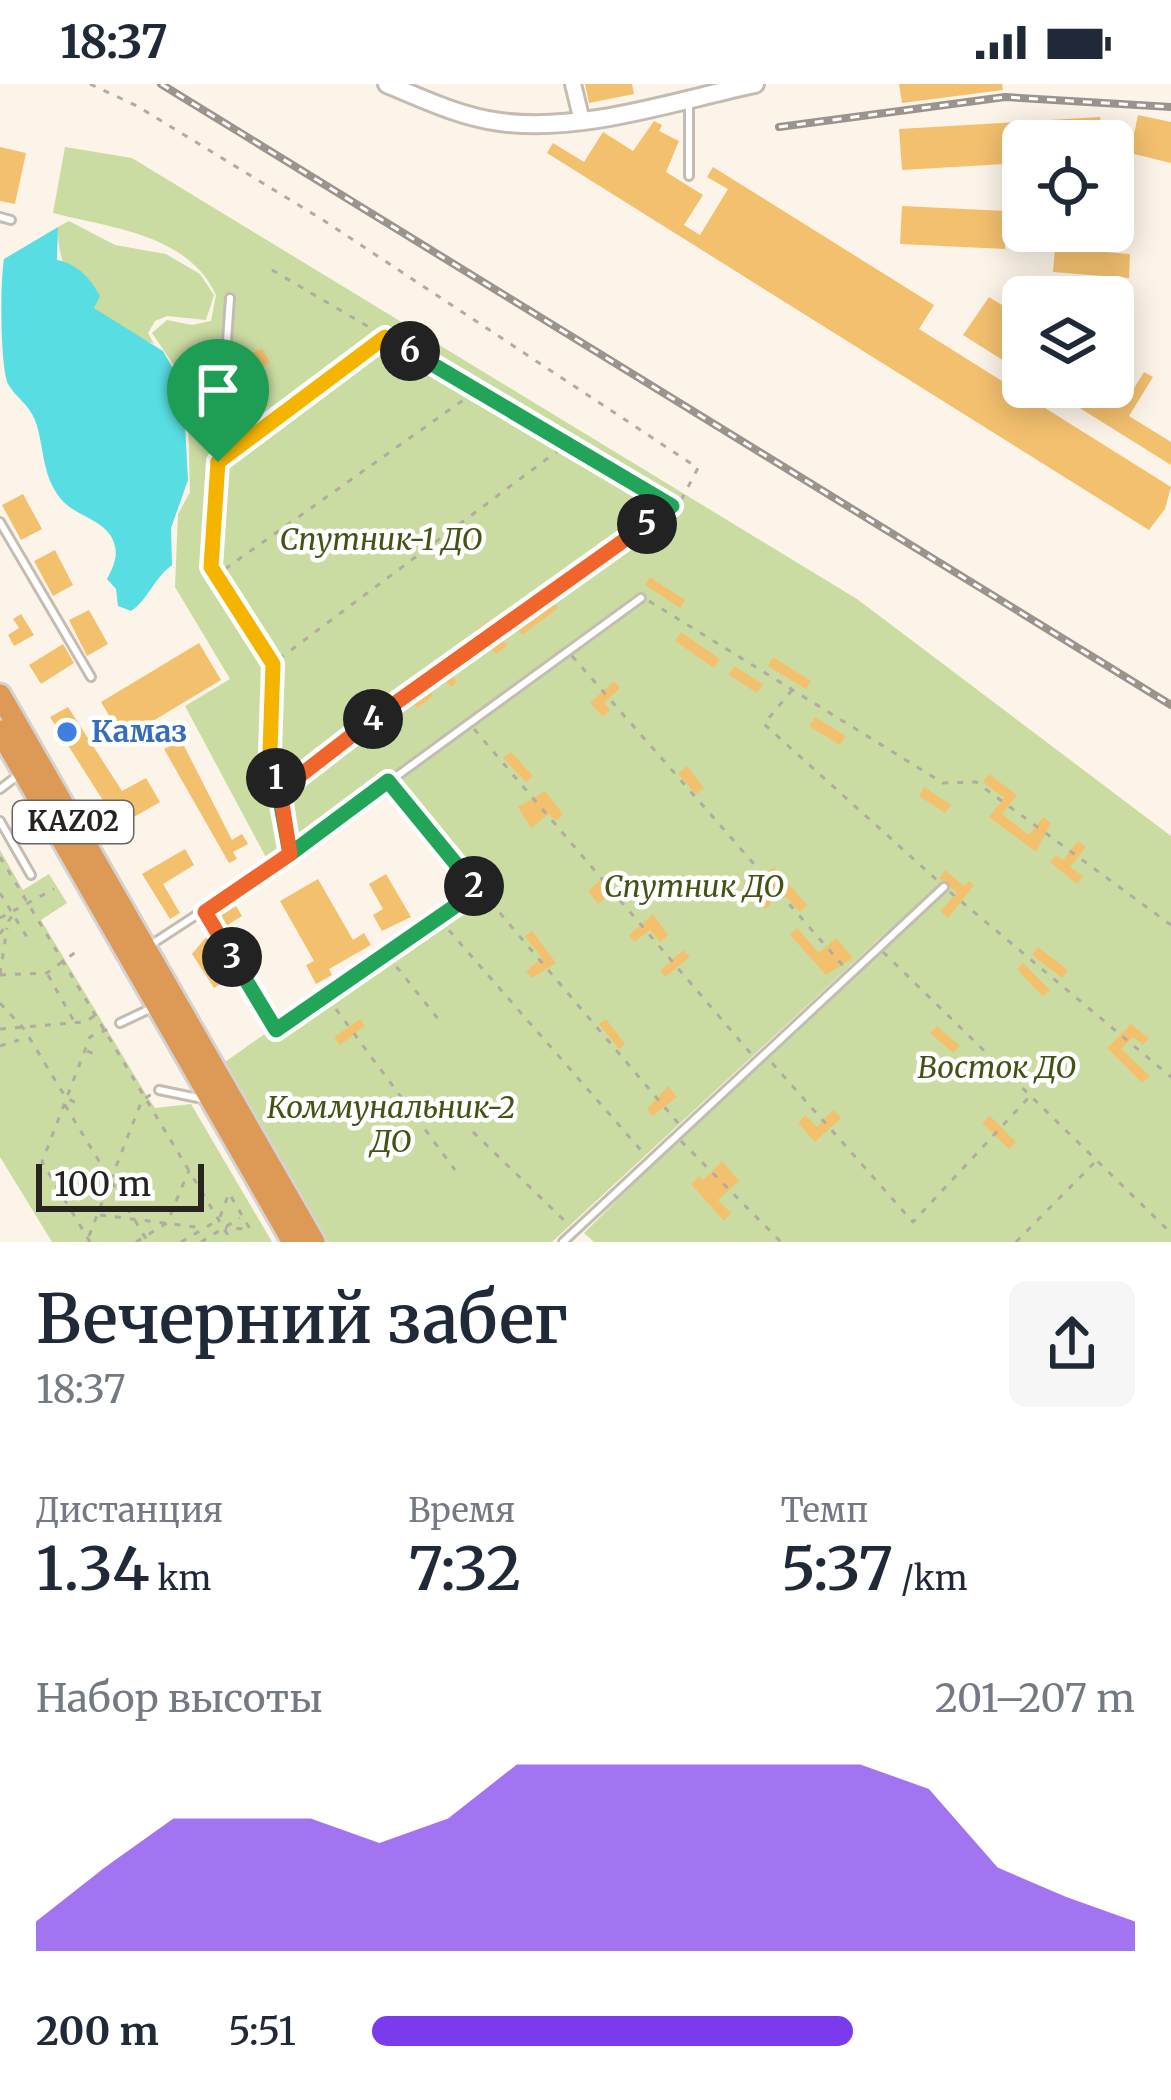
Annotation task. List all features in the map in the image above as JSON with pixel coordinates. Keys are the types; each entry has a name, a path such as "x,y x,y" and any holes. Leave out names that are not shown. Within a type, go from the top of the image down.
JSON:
{"highway":[{"name":"KAZ02","path":"0,695 12,747 293,1242"},
{"name":"KAZ02","path":"12,747 146,948 314,1242"}],"street":[{"path":"387,84 496,122 582,121 689,98 713,88 755,84"},
{"path":"573,84 582,121"}],"lane":[{"path":"689,98 689,176"},
{"path":"0,218 11,220"},
{"path":"230,298 213,578 273,664 270,751 290,854"},
{"path":"0,522 91,677"},
{"path":"146,948 290,854 641,598"},
{"path":"0,685 12,747 0,789"},
{"path":"0,821 31,875"},
{"path":"563,1242 882,950 944,887"},
{"path":"120,1023 157,1005"},
{"path":"159,1090 212,1101"}],"path":[{"path":"90,84 137,106 322,220 695,461 696,479 679,506 672,506 272,271"},
{"path":"218,462 385,337"},
{"path":"213,578 477,391"},
{"path":"273,664 567,444"},
{"path":"280,791 672,506"},
{"path":"641,598 943,783 976,782 1171,925"},
{"path":"567,650 853,977"},
{"path":"469,724 763,1060 913,1222 1031,1094"},
{"path":"388,781 682,1135 781,1242"},
{"path":"0,857 232,1242"},
{"path":"8,927 0,918 54,889"},
{"path":"205,912 276,1030 477,891"},
{"path":"0,893 28,939"},
{"path":"13,914 0,975 47,973 77,951"},
{"path":"438,918 651,1162"},
{"path":"0,934 8,927"},
{"path":"882,950 1171,1233"},
{"path":"386,954 443,1024"},
{"path":"47,973 75,1023"},
{"path":"326,996 455,1170"},
{"path":"0,1004 22,1027 146,1239"},
{"path":"6,1010 14,1004"},
{"path":"28,1015 33,1026"},
{"path":"0,1029 75,1023 96,1015"},
{"path":"89,1240 42,1162 90,1037 120,1023"},
{"path":"0,1046 20,1040"},
{"path":"85,1050 97,1055"},
{"path":"89,1240 139,1108 144,1098 159,1090"},
{"path":"65,1101 77,1102"},
{"path":"130,1105 139,1108"},
{"path":"473,1132 576,1231"},
{"path":"110,1159 118,1163"},
{"path":"1016,1242 1097,1159"},
{"path":"136,1242 166,1223 188,1170"},
{"path":"219,1219 229,1193 250,1228 224,1228"},
{"path":"181,1242 238,1208"},
{"path":"98,1215 205,1228"},
{"path":"206,1240 243,1216"}],"green space":[{"path":"65,147 132,158 857,599 1171,836 1171,1242 594,1242 584,1233 893,926 552,1242 328,1242 225,1062 476,884 385,780 269,863 185,706 230,679 175,587 178,514 190,492 187,385 152,333 167,320 192,325 211,321 216,295 187,259 167,246 123,229 53,213"},
{"path":"69,221 115,245 166,254 200,274 214,295 206,320 167,316 155,321 148,333 154,344 100,313 65,267 58,227"},
{"path":"0,850 23,890 49,874 67,903 41,920 147,1096 155,1108 191,1104 272,1242 52,1242 0,1157"}],"water":[{"path":"58,227 57,260 77,268 92,283 100,296 94,308 163,351 183,386 188,480 171,528 172,565 131,611 118,606 116,589 107,579 115,558 111,536 72,509 54,489 35,420 5,374 4,259"}],"building":[{"path":"585,84 632,84 634,94 589,103"},
{"path":"899,84 1002,84 1003,90 902,103"},
{"path":"1138,115 1171,122 1171,163 1134,154"},
{"path":"654,121 662,125 659,131 679,141 666,172 703,195 684,225 700,235 728,189 707,177 713,167 934,305 919,329 1002,381 1002,408 1045,408 1171,487 1165,509 1149,530 547,153 553,143 584,162 603,132 633,151"},
{"path":"1002,123 1002,164 902,170 899,129"},
{"path":"0,147 26,153 15,204 0,201"},
{"path":"902,206 1002,211 1002,249 900,244"},
{"path":"1055,252 1130,254 1129,276 1053,272"},
{"path":"989,297 1002,305 1002,360 963,335"},
{"path":"262,348 270,362 254,372 245,358"},
{"path":"1144,372 1153,377 1134,408 1134,388"},
{"path":"1080,408 1134,408 1129,416 1171,442 1171,465"},
{"path":"23,494 42,529 21,540 2,505"},
{"path":"476,525 481,532 438,561 433,554"},
{"path":"55,550 73,585 53,596 34,561"},
{"path":"650,577 685,600 680,608 645,585"},
{"path":"542,586 558,608 522,635 510,620 495,631 507,646 496,654 477,629"},
{"path":"89,610 108,644 87,656 69,620"},
{"path":"21,614 34,635 14,646 8,635 19,628 13,619"},
{"path":"681,632 720,659 714,668 675,641"},
{"path":"199,643 221,680 123,739 101,702"},
{"path":"462,643 468,650 446,666 457,682 451,687 438,670 432,675 427,668"},
{"path":"63,644 74,663 41,684 29,665"},
{"path":"773,657 811,681 806,689 768,666"},
{"path":"734,666 763,684 757,693 729,675"},
{"path":"407,681 418,696 428,689 433,696 417,708 400,686"},
{"path":"614,681 620,688 604,703 610,710 603,717 590,703"},
{"path":"68,707 122,791 146,778 160,802 113,829 99,805 104,802 50,717"},
{"path":"815,717 846,736 840,745 809,726"},
{"path":"181,740 232,840 242,834 248,844 233,852 237,859 229,863 164,749"},
{"path":"511,752 533,776 526,782 503,758"},
{"path":"687,766 704,788 696,794 678,774"},
{"path":"989,774 1017,795 1002,814 1029,835 1043,817 1051,823 1036,852 989,817 1004,798 983,782"},
{"path":"924,787 951,805 945,813 919,796"},
{"path":"545,791 563,814 556,821 549,814 531,828 518,807"},
{"path":"1078,841 1086,847 1070,867 1083,876 1077,884 1050,862 1056,855 1063,860"},
{"path":"185,849 194,865 163,884 180,913 170,919 142,874"},
{"path":"774,867 807,905 800,912 782,893 765,909 743,883 750,876 756,883"},
{"path":"613,869 620,876 601,893 605,898 598,904 588,891"},
{"path":"945,870 964,886 969,881 974,885 948,918 940,911 957,893 939,878"},
{"path":"386,874 411,917 382,931 373,915 383,909 369,884"},
{"path":"318,879 353,940 364,933 371,945 329,969 332,975 316,984 306,965 314,961 280,901"},
{"path":"236,906 242,916 221,929 215,919"},
{"path":"653,914 668,935 660,942 650,930 634,942 629,935"},
{"path":"797,928 819,953 836,938 853,958 826,975 790,935"},
{"path":"532,931 556,963 532,978 526,971 542,958 525,936"},
{"path":"208,935 229,967 219,973 225,981 214,988 192,954"},
{"path":"1038,947 1068,970 1062,978 1032,955"},
{"path":"683,950 690,957 665,977 660,971"},
{"path":"1023,963 1050,990 1043,997 1017,969"},
{"path":"360,1019 365,1026 340,1045 334,1037"},
{"path":"606,1019 625,1044 619,1049 599,1024"},
{"path":"1131,1024 1149,1038 1143,1045 1133,1037 1121,1049 1150,1076 1142,1083 1107,1048"},
{"path":"937,1026 960,1046 953,1053 930,1033"},
{"path":"668,1086 677,1097 652,1116 647,1109"},
{"path":"833,1110 841,1118 815,1142 798,1123 805,1115 817,1127"},
{"path":"990,1116 1016,1142 1009,1149 982,1123"},
{"path":"722,1161 739,1181 718,1200 731,1213 724,1221 691,1184 699,1176 703,1180"}],"railway":[{"path":"161,84 1171,705"},
{"path":"779,127 1005,97 1171,107"}],"place":[{"name":"Камаз","path":"67,732"}],"route":[{"path":"218,462 213,578 273,664 270,751 290,854 388,781 477,891 276,1030 205,912 290,854 280,791 394,703 672,506 385,337 218,462"}],"park label":[{"name":"Спутник-1 ДО","path":"381,540"},
{"name":"Спутник ДО","path":"694,887"},
{"name":"Восток ДО","path":"997,1068"},
{"name":"Коммунальник-2 ДО","path":"391,1125"}]}
